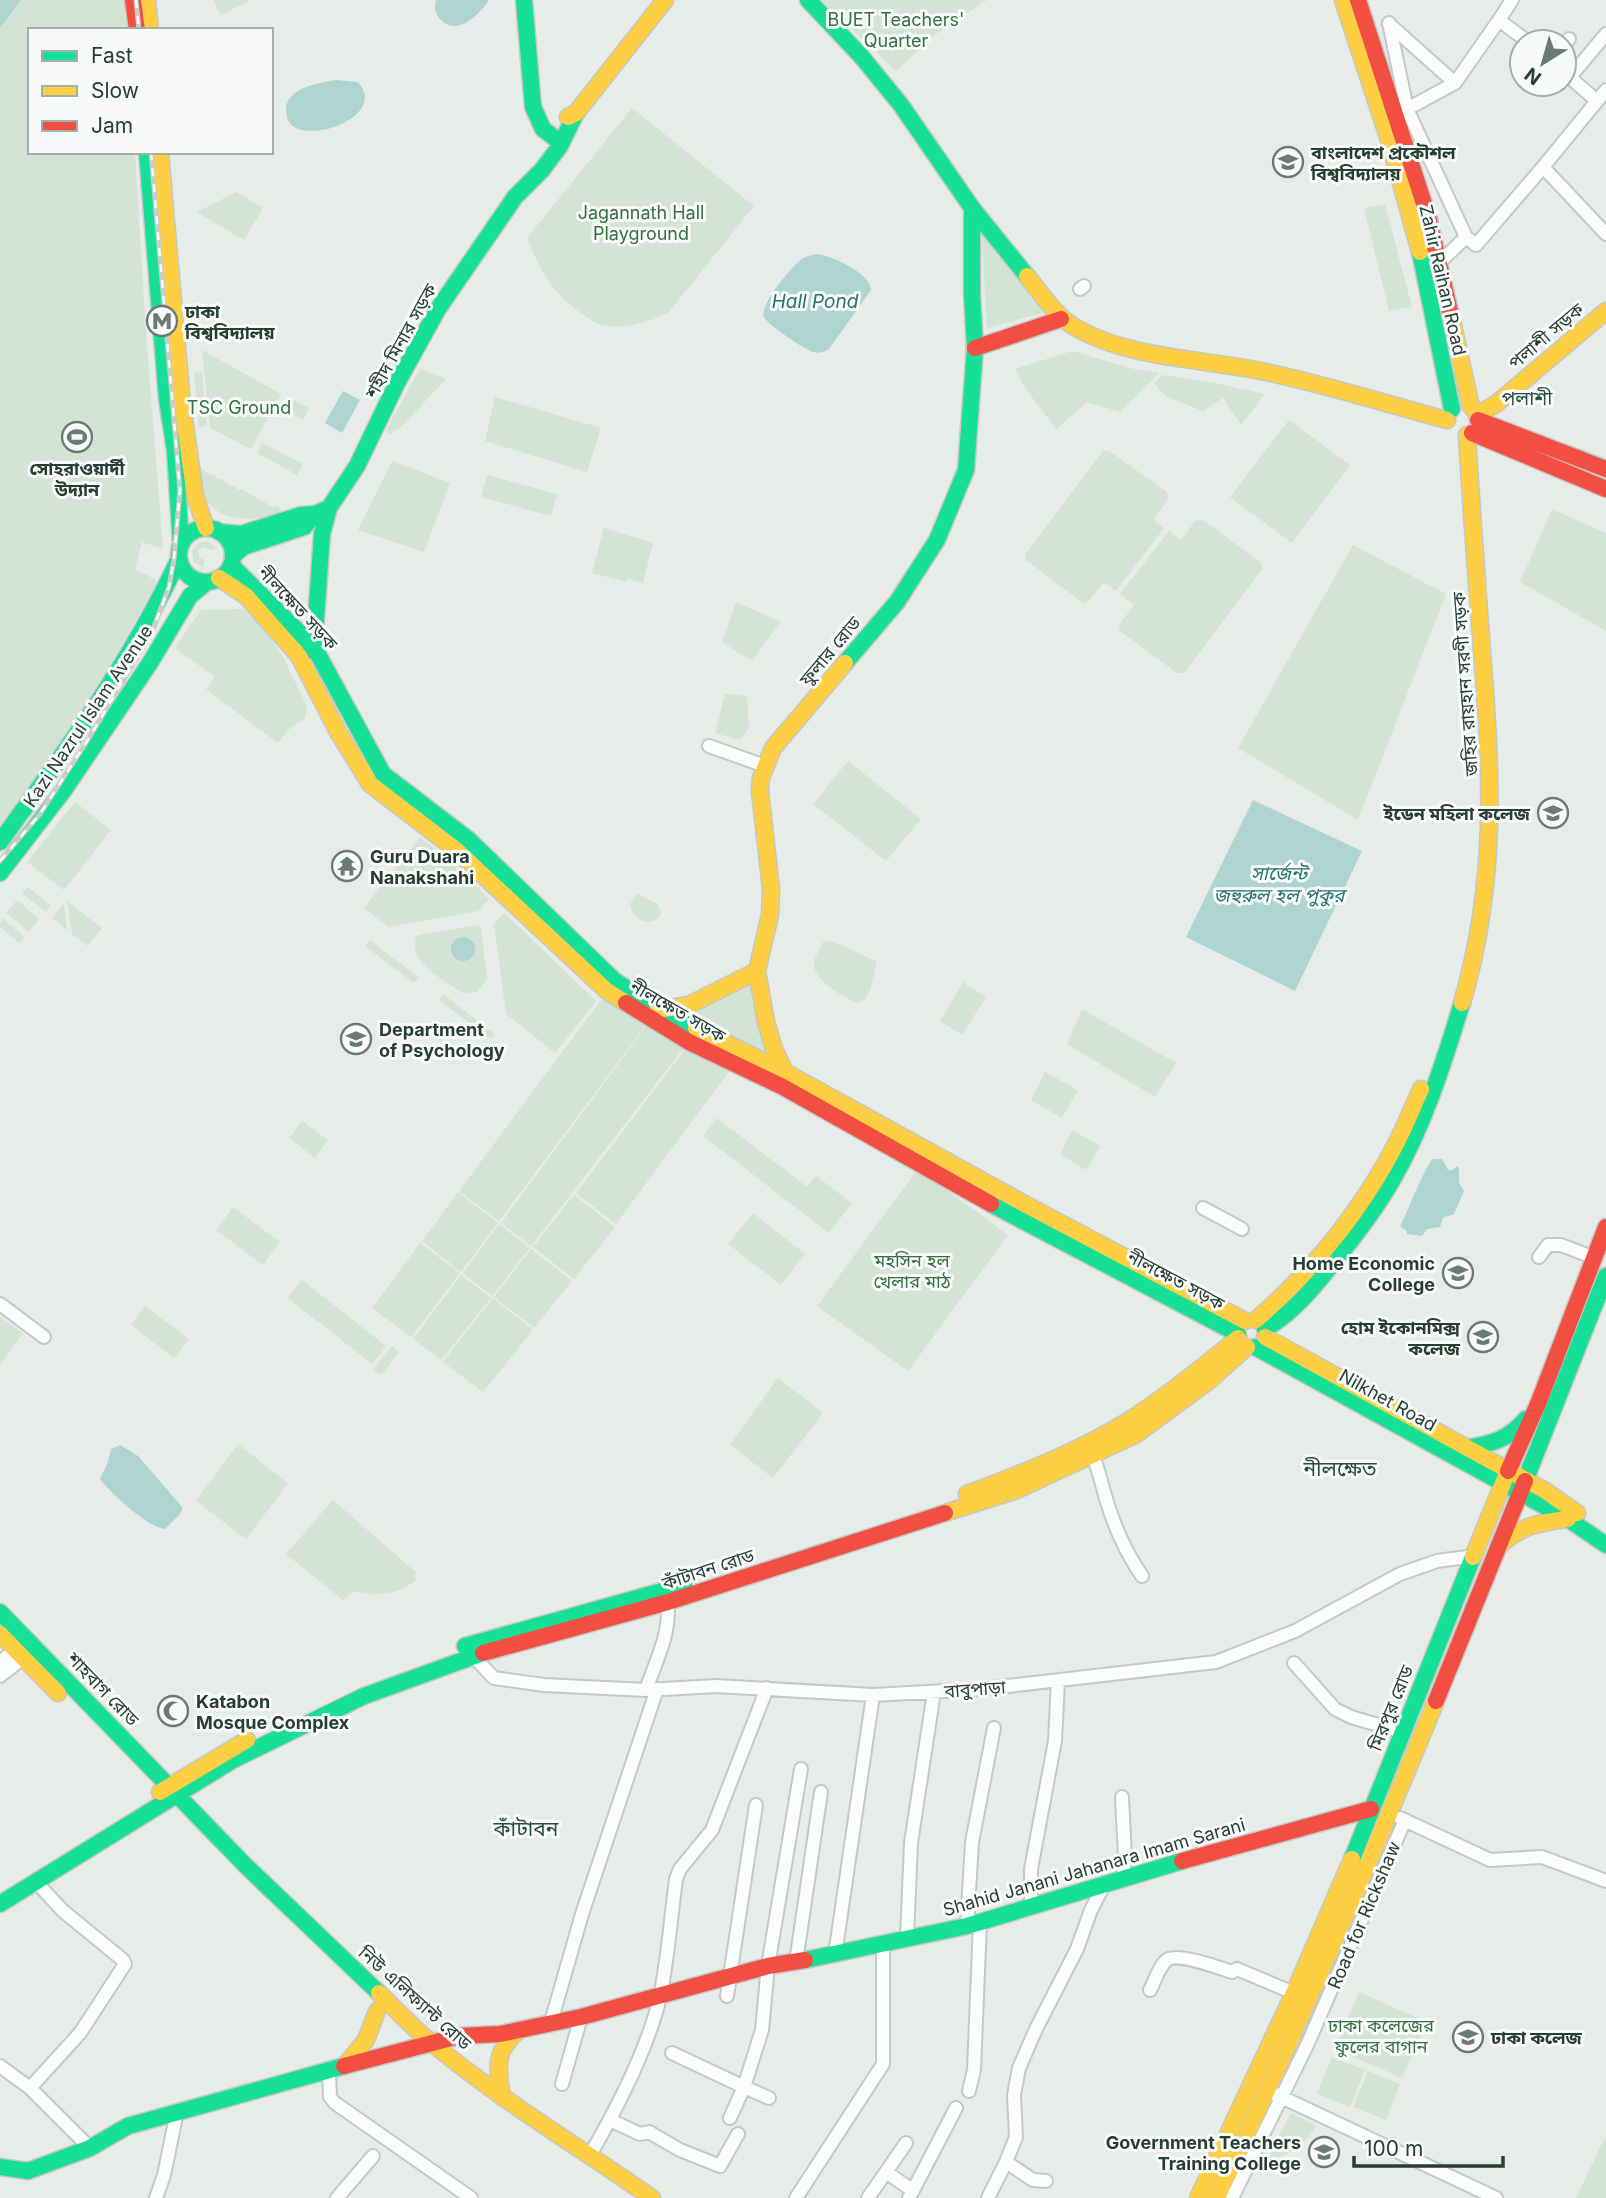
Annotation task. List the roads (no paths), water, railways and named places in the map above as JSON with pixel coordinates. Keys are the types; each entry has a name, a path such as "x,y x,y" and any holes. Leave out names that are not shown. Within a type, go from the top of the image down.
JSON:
{"main road":[{"path":"133,0 136,28"},
{"path":"147,0 150,28"},
{"path":"524,0 533,107 543,129 556,140"},
{"name":"শহীদ মিনার সড়ক","path":"232,560 243,547 304,527 322,511 357,466 397,383 438,309 514,197 529,187 556,140 565,118 576,113 665,0"},
{"path":"808,0 901,105 972,208 1061,319 1077,331 1123,346 1268,373 1450,414"},
{"path":"1343,0 1395,113"},
{"path":"1358,0 1364,42"},
{"name":"কাঁটাবন রোড","path":"168,1794 364,1696 472,1650 666,1596 938,1510 1017,1490 1090,1450 1135,1435 1177,1406 1251,1334 1339,1232 1369,1190 1392,1151 1437,1053 1463,966 1476,897 1483,810 1470,424 1440,262 1395,113"},
{"name":"Zahir Raihan Road","path":"1395,113 1450,414"},
{"name":"Kazi Nazrul Islam Avenue","path":"147,154 167,399 200,516 213,530"},
{"name":"Kazi Nazrul Islam Avenue","path":"0,842 80,732 156,608 180,552 182,451 160,154"},
{"name":"ফুলার রোড","path":"782,1079 766,1022 757,971 770,915 771,889 760,791 761,778 773,748 897,603 937,540 965,470 975,348 972,208"},
{"name":"পলাশী সড়ক","path":"1470,424 1606,311"},
{"path":"975,348 1061,319"},
{"path":"1606,470 1470,424 1449,428 1450,414 1461,404 1470,424 1606,489"},
{"path":"213,530 229,541 232,560 213,580 189,576 181,566 180,552 194,531 213,530 241,534 322,511"},
{"name":"শহীদ মিনার সড়ক","path":"314,647 322,511"},
{"name":"নীলক্ষেত সড়ক","path":"232,560 314,647 383,774 468,839 509,889"},
{"name":"Kazi Nazrul Islam Avenue","path":"0,873 64,790 150,663 190,596 213,580"},
{"name":"নীলক্ষেত সড়ক","path":"213,580 246,596 299,656 338,732 370,784 509,889 654,1014 1019,1201 1251,1334 1466,1448 1522,1487"},
{"path":"299,656 314,647"},
{"path":"654,1014 689,1005 757,971"},
{"name":"মিরপুর রোড","path":"1198,2198 1294,1993 1360,1842 1402,1732 1538,1404 1606,1227"},
{"path":"1216,2198 1275,2094 1398,1817 1522,1487 1601,1310 1606,1276"},
{"name":"Nilkhet Road","path":"1251,1334 1415,1437 1506,1478"},
{"path":"1466,1448 1498,1443 1514,1435 1538,1404"},
{"path":"1415,1437 1421,1446 1482,1481 1489,1490 1487,1510 1475,1541 1476,1554"},
{"path":"1522,1487 1606,1545"},
{"path":"1522,1487 1544,1490 1606,1533"},
{"path":"1499,1547 1515,1532 1533,1523 1568,1519"},
{"name":"শাহবাগ রোড","path":"0,1612 168,1794"},
{"name":"শাহবাগ রোড","path":"0,1634 168,1794"},
{"path":"0,1904 168,1794"},
{"path":"0,1891 168,1794"},
{"name":"নিউ এলিফ্যান্ট রোড","path":"168,1794 414,2047 484,2100 626,2198"},
{"name":"নিউ এলিফ্যান্ট রোড","path":"168,1794 431,2043 502,2097 652,2198"},
{"name":"Shahid Janani Jahanara Imam Sarani","path":"431,2043 459,2036 500,2034 581,2017 768,1966 835,1955 973,1924 1105,1883 1371,1809"},
{"path":"336,2068 362,2048 377,2011"},
{"path":"502,2097 498,2059 507,2038 519,2029"},
{"path":"3,2171 28,2171 90,2148 128,2126 431,2043"},
{"path":"1252,2084 1275,2094"}],"street":[{"path":"1395,113 1455,83 1512,0"},
{"path":"1499,20 1510,28"},
{"path":"1364,42 1389,23"},
{"path":"1389,23 1455,83"},
{"path":"1389,23 1395,113 1466,237 1476,245 1606,90"},
{"path":"1578,63 1606,34"},
{"path":"1578,85 1597,101"},
{"path":"1544,167 1606,234"},
{"path":"1426,276 1466,237"},
{"path":"709,746 765,766"},
{"path":"1203,1208 1242,1229"},
{"path":"1539,1257 1548,1245 1556,1244 1595,1258"},
{"path":"0,1304 44,1337"},
{"path":"1090,1450 1116,1528 1142,1576"},
{"name":"বাবুপাড়া","path":"472,1650 492,1677 515,1682 652,1690 716,1686 873,1695 1058,1681 1232,1658 1296,1631 1401,1574 1437,1561 1476,1554"},
{"path":"551,2022 652,1690 670,1612 666,1596"},
{"path":"0,1662 19,1654"},
{"path":"0,1676 19,1654"},
{"path":"1294,1663 1335,1709 1351,1717 1402,1732"},
{"path":"1031,1906 1031,1869 1055,1741 1058,1681"},
{"path":"590,2155 610,2120 660,1996 676,1878 680,1869 712,1830 767,1688"},
{"path":"907,1937 911,1843 934,1692"},
{"path":"835,1955 873,1695"},
{"path":"969,2091 974,2070 972,1842 995,1728"},
{"path":"730,2118 744,2087 762,2030 768,1966 801,1769"},
{"path":"796,1962 821,1792"},
{"path":"1122,1797 1124,1878"},
{"path":"727,1996 756,1805"},
{"path":"1398,1817 1490,1860 1542,1857 1606,1881"},
{"path":"30,2088 80,2033 125,1964 63,1911 36,1882"},
{"path":"988,2198 1016,2137 1014,2095 1019,2068 1077,1949 1091,1910 1105,1883"},
{"path":"796,2198 883,2064 883,1944"},
{"path":"1150,1990 1165,1961 1176,1958 1210,1964 1232,1972 1237,1969 1294,1993"},
{"path":"562,2084 581,2017"},
{"path":"672,2053 769,2098"},
{"path":"0,2066 30,2088 90,2148"},
{"path":"336,2068 330,2097 334,2103 471,2198"},
{"path":"1232,2198 1275,2094 1496,2198"},
{"path":"886,2172 910,2194 956,2108"},
{"path":"156,2198 164,2175 177,2112"},
{"path":"610,2120 640,2134 649,2132 680,2150 720,2166 738,2134"},
{"path":"868,2198 906,2143"},
{"path":"337,2198 373,2155"},
{"path":"1006,2162 1033,2180 1046,2181"}],"water":[{"path":"0,0 21,0 0,28"},
{"path":"436,0 489,0 474,17 455,26 448,25 438,16 435,9"},
{"path":"336,80 358,82 365,95 362,108 352,118 337,126 306,131 293,126 286,111 292,96 309,86"},
{"name":"Hall Pond","path":"817,254 832,258 858,272 865,277 871,290 829,349 817,353 779,331 764,317 764,311 771,295 791,270 802,259"},
{"path":"343,391 360,400 342,433 325,423"},
{"name":"সার্জেন্ট জহুরুল হল পুকুর","path":"1253,800 1362,851 1295,991 1186,937"},
{"path":"463,937 474,944 475,949 468,960 463,961 452,954 451,949 458,938"},
{"path":"1433,1159 1442,1159 1448,1170 1457,1166 1459,1168 1459,1182 1464,1191 1454,1214 1443,1218 1440,1227 1427,1229 1422,1236 1407,1234 1400,1226"},
{"path":"120,1445 138,1456 183,1508 165,1529 149,1523 112,1493 100,1479 111,1449"}],"railway":[{"path":"136,0 139,28"},
{"path":"0,861 40,814 89,738 152,632 169,587 180,490 151,154"}],"place":[{"name":"বাংলাদেশ প্রকৌশল বিশ্ববিদ্যালয়","path":"1288,162"},
{"name":"ঢাকা বিশ্ববিদ্যালয়","path":"162,321"},
{"name":"সোহরাওয়ার্দী উদ্যান","path":"77,437"},
{"name":"ইডেন মহিলা কলেজ","path":"1553,813"},
{"name":"Guru Duara Nanakshahi","path":"347,866"},
{"name":"Department of Psychology","path":"356,1039"},
{"name":"Home Economic College","path":"1458,1273"},
{"name":"হোম ইকোনমিক্স কলেজ","path":"1483,1337"},
{"name":"Katabon Mosque Complex","path":"173,1711"},
{"name":"ঢাকা কলেজ","path":"1468,2037"},
{"name":"Government Teachers Training College","path":"1324,2152"}],"district":[{"name":"পলাশী","path":"1527,398"},
{"name":"নীলক্ষেত","path":"1340,1468"},
{"name":"কাঁটাবন","path":"526,1828"}],"park label":[{"name":"BUET Teachers' Quarter","path":"896,29"},
{"name":"Jagannath Hall Playground","path":"641,222"},
{"name":"TSC Ground","path":"239,407"},
{"name":"মহসিন হল খেলার মাঠ","path":"912,1270"},
{"name":"ঢাকা কলেজের ফুলের বাগান","path":"1381,2035"}]}
